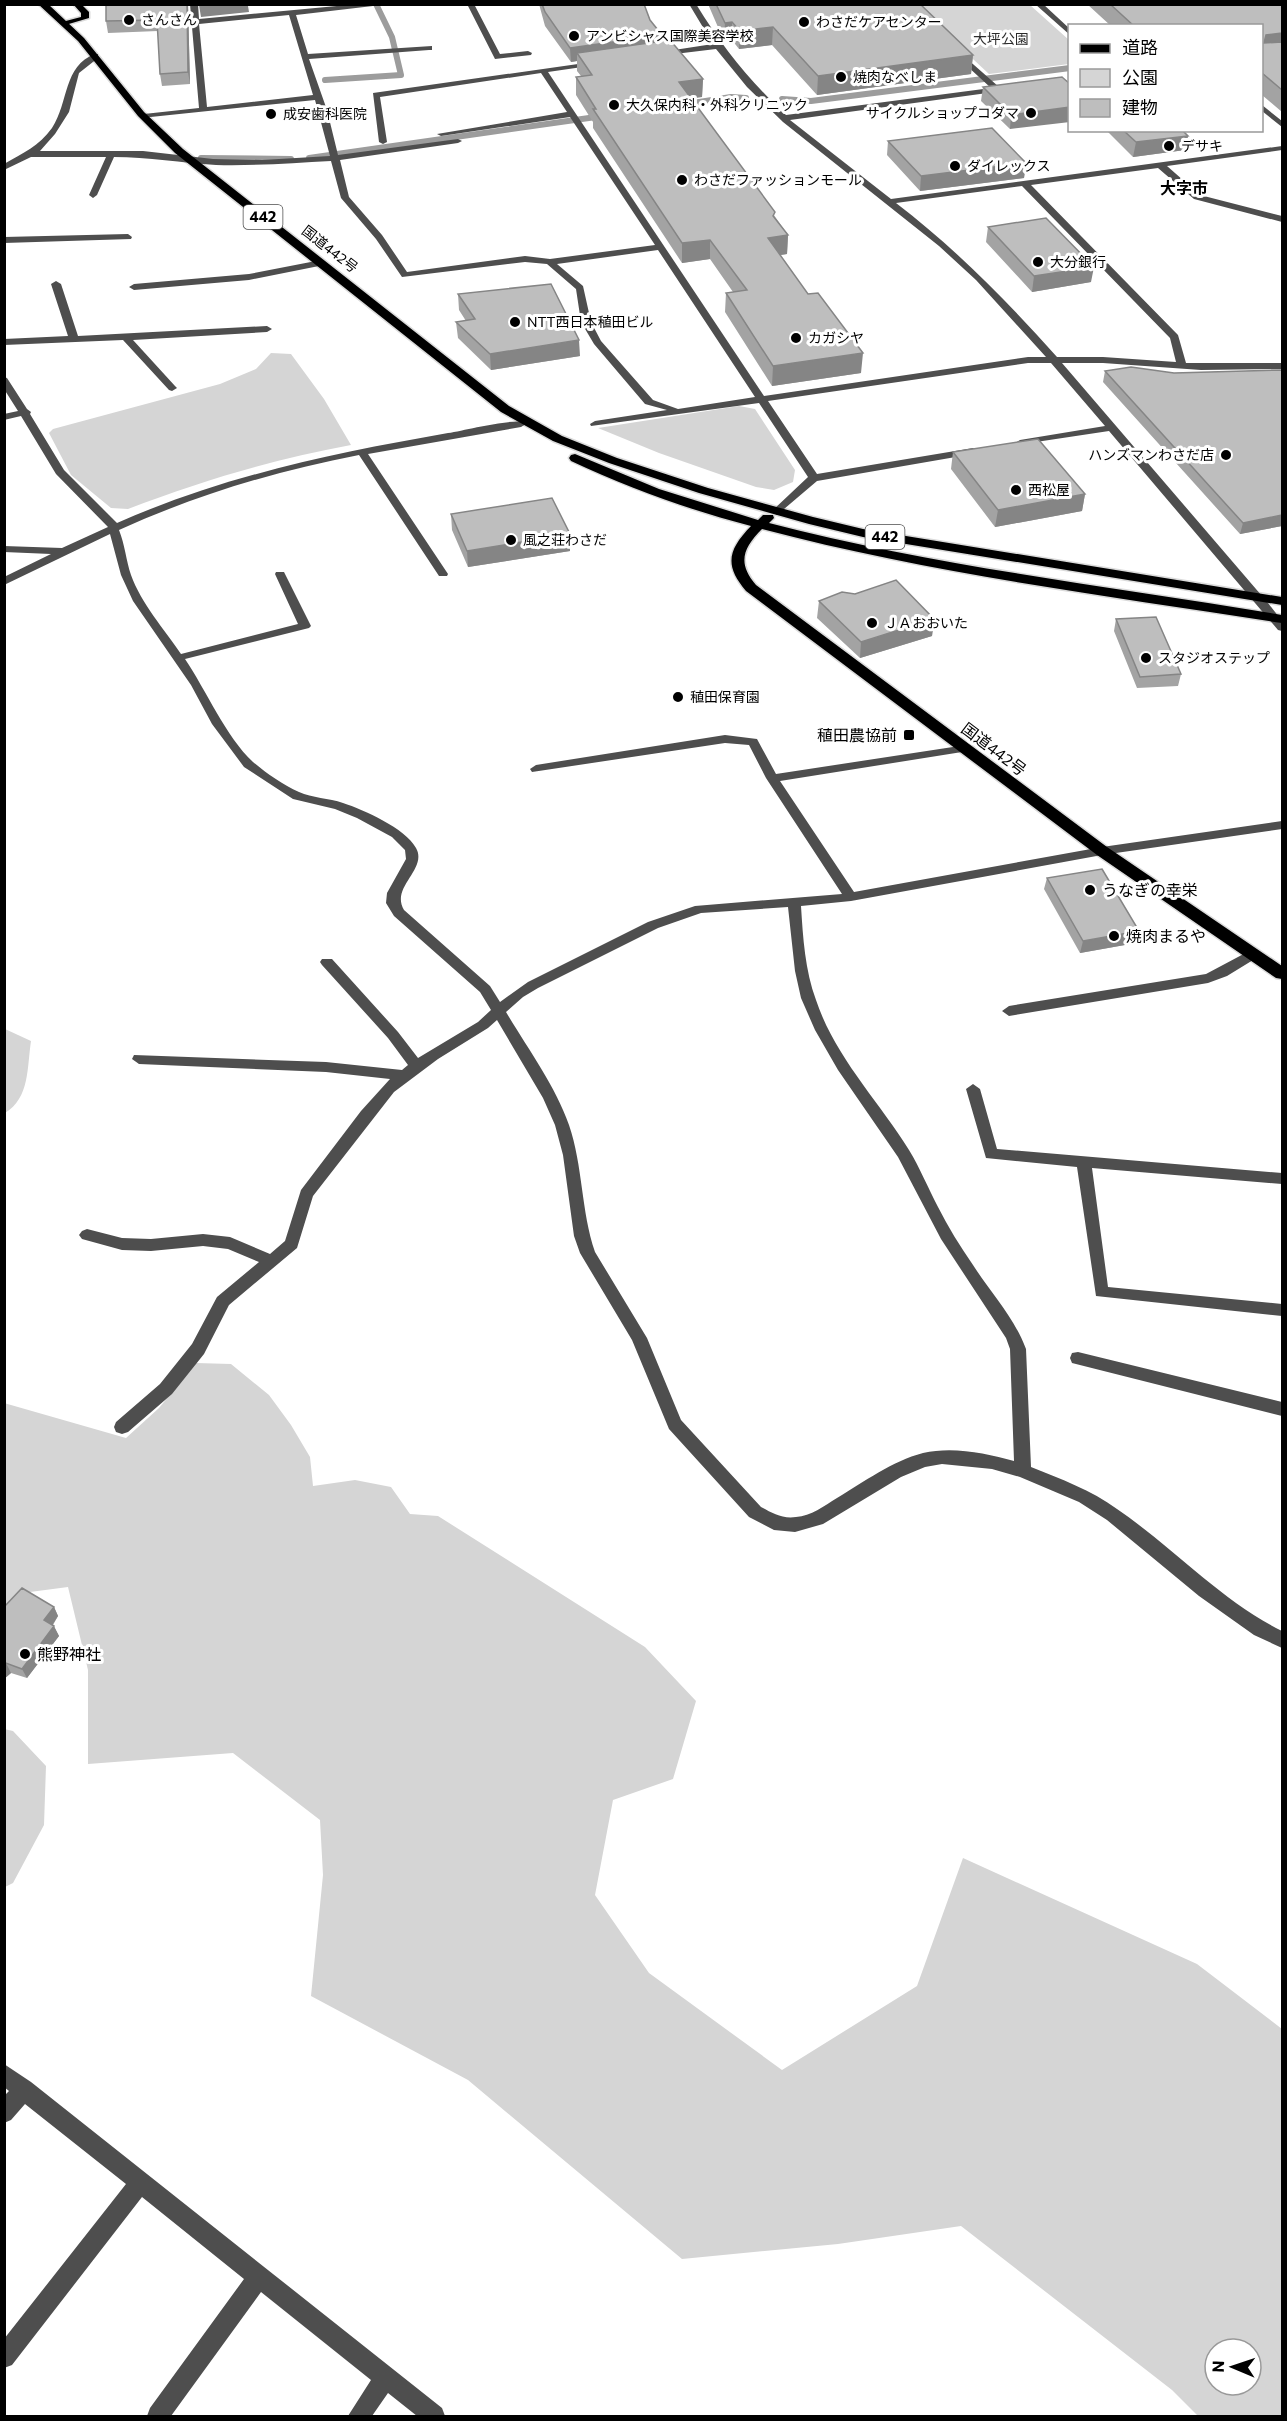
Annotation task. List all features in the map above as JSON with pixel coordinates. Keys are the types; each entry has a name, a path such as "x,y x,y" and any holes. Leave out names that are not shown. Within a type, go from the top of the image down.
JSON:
{"highway":[{"name":"国道442号","path":"42,4 65,24 95,56 144,116 189,159 506,409 542,432 584,451 689,486 777,512 863,533 1282,601"},
{"name":"国道442号","path":"506,409 521,424 562,451 619,478 759,524 845,545 952,566 1280,621"},
{"name":"国道442号","path":"777,512 759,524 747,538 738,558 737,567 751,588 1102,851 1282,974"}],"main road":[{"path":"65,24 85,18 85,12 76,4"}],"street":[{"path":"194,4 203,110"},
{"path":"254,4 259,16"},
{"path":"470,4 498,57 528,53"},
{"path":"692,4 718,46 738,72 785,118 811,142 941,244 980,279 1053,359 1280,621"},
{"path":"1038,4 1068,31"},
{"path":"195,22 213,16 259,16 332,7 385,5"},
{"path":"292,13 318,97 346,202 379,237 405,275 525,259 550,262 661,247"},
{"path":"947,43 993,86"},
{"path":"651,55 718,46"},
{"path":"305,57 429,48"},
{"path":"4,168 40,148 68,104 73,75 82,64 95,56"},
{"path":"383,142 376,95 607,61"},
{"path":"543,70 814,478"},
{"path":"785,118 993,86 1010,88"},
{"path":"144,116 318,97"},
{"path":"1263,108 1282,125"},
{"path":"334,154 383,142 572,114"},
{"path":"4,153 26,155 156,154 189,159 262,163 458,141"},
{"path":"888,202 1282,148"},
{"path":"93,195 111,154"},
{"path":"1160,165 1197,198 1282,219"},
{"path":"1024,183 1175,337 1182,366"},
{"path":"4,240 128,237"},
{"path":"550,262 580,288 586,322 591,334 644,398 657,406 687,410"},
{"path":"134,286 249,277 321,263"},
{"path":"56,284 74,339"},
{"path":"4,342 267,329"},
{"path":"124,337 172,388"},
{"path":"595,424 1016,361 1053,359 1182,366 1282,366"},
{"path":"4,380 26,412 60,472 97,507 114,528 130,585 197,685 218,724 248,764 297,796 339,806 361,815 396,834 411,850 412,859 394,893 393,903 399,913 485,989 499,1012 557,1110 570,1155 582,1236 588,1253 639,1338 666,1409 679,1430 755,1512 783,1526 810,1522 908,1465 942,1457 992,1462 1023,1471 1085,1497 1113,1515 1205,1591 1260,1629 1282,1640"},
{"path":"4,417 26,412"},
{"path":"4,582 63,551 114,528 236,482 285,468 362,452 521,424"},
{"path":"1014,444 1112,428"},
{"path":"777,512 814,478 979,450"},
{"path":"362,452 443,574"},
{"path":"4,549 63,551"},
{"path":"177,658 305,626 279,574"},
{"path":"536,769 735,739 753,742 772,778 851,897"},
{"path":"772,778 962,748"},
{"path":"122,1427 166,1389 198,1349 223,1301 292,1244 306,1194 366,1115 404,1075 483,1025 533,985 677,916 719,906 794,903 851,897 1102,851 1282,825"},
{"path":"794,903 799,957 809,999 817,1020 852,1081 914,1171 934,1213 974,1281 1009,1326 1015,1338 1018,1349 1023,1471"},
{"path":"1009,1011 1208,978 1222,973 1253,954"},
{"path":"327,962 379,1019 416,1066"},
{"path":"139,1059 326,1067 404,1075"},
{"path":"973,1089 992,1154 1282,1178"},
{"path":"1084,1162 1101,1292 1282,1310"},
{"path":"87,1235 122,1244 151,1245 203,1240 230,1243 270,1260"},
{"path":"1078,1358 1282,1409"},
{"path":"4,2074 434,2416"},
{"path":"4,2113 24,2089"},
{"path":"4,2358 141,2182"},
{"path":"158,2416 259,2277"},
{"path":"359,2416 385,2378"}],"green space":[{"name":"大坪公園","path":"915,5 1030,5 1068,39 1068,64 989,74"},
{"path":"271,353 291,354 324,399 351,445 293,457 238,472 128,509 111,508 71,475 49,433 53,429 220,384 256,369"},
{"path":"739,406 755,409 795,470 793,482 774,490 756,487 659,453 598,428"},
{"path":"5,1029 31,1041 28,1071 23,1090 13,1107 5,1113"},
{"path":"196,1363 231,1364 269,1395 291,1425 310,1457 313,1486 355,1480 391,1487 410,1514 438,1516 645,1647 696,1701 673,1779 613,1800 595,1895 649,1973 782,2070 917,1986 963,1858 1197,1964 1282,2029 1282,2416 1198,2416 1172,2390 961,2226 838,2244 682,2259 468,2080 311,1996 323,1875 320,1820 233,1753 88,1764 88,1670 68,1587 30,1592 5,1618 4,1403 126,1438 159,1408"},
{"path":"4,1729 13,1731 46,1766 44,1825 13,1883 5,1887"}],"building":[{"path":"106,4 187,4 188,72 160,74 157,20 106,21"},
{"path":"542,4 644,4 650,20 662,35 570,48"},
{"path":"716,4 920,4 973,55 818,76 773,27 740,31 732,22 725,23"},
{"path":"1110,4 1282,4 1282,33 1266,35 1264,43 1282,42 1282,90 1263,74 1263,24 1132,24"},
{"path":"670,40 703,79 679,82 775,212 773,216 788,235 768,238 808,294 818,293 863,353 773,366 726,293 747,290 710,240 682,243 593,109 596,109 576,77 592,75 577,53"},
{"path":"1062,77 1068,82 1068,107 1011,115 983,87"},
{"path":"992,128 1026,163 921,176 888,141"},
{"path":"1125,132 1184,132 1188,136 1136,142"},
{"path":"1046,218 1094,267 1034,276 988,227"},
{"name":"NTT西日本稙田ビル","path":"551,284 579,340 490,354 456,322 475,319 458,294"},
{"name":"ハンズマンわさだ店","path":"1131,367 1174,373 1282,370 1282,515 1243,523 1105,371"},
{"name":"西松屋","path":"1038,439 1085,494 998,510 953,452"},
{"path":"552,498 570,534 467,551 451,514"},
{"path":"896,580 934,619 861,642 819,601 842,592 855,594"},
{"name":"スタジオステップ","path":"1156,617 1181,674 1140,677 1116,619"},
{"path":"1102,869 1139,931 1083,941 1047,878"},
{"name":"熊野神社","path":"22,1588 54,1607 44,1620 54,1626 22,1669 6,1663 4,1665 4,1607"}],"waterway":[{"path":"325,80 401,75 392,37 376,4"},
{"path":"782,99 811,101 1068,68"},
{"path":"680,105 731,97 746,98"},
{"path":"309,158 603,116"},
{"path":"201,158 291,159"}],"place":[{"name":"さんさん","path":"129,20"},
{"name":"わさだケアセンター","path":"804,22"},
{"name":"アンビシャス国際美容学校","path":"574,36"},
{"name":"焼肉なべしま","path":"841,77"},
{"name":"大久保内科・外科クリニック","path":"614,105"},
{"name":"サイクルショップコダマ","path":"1031,113"},
{"name":"成安歯科医院","path":"271,114"},
{"name":"デサキ","path":"1169,146"},
{"name":"ダイレックス","path":"955,166"},
{"name":"わさだファッションモール","path":"682,180"},
{"name":"大分銀行","path":"1038,262"},
{"name":"NTT西日本稙田ビル","path":"515,322"},
{"name":"カガシヤ","path":"796,338"},
{"name":"ハンズマンわさだ店","path":"1226,455"},
{"name":"西松屋","path":"1016,490"},
{"name":"風之荘わさだ","path":"511,540"},
{"name":"ＪＡおおいた","path":"872,623"},
{"name":"スタジオステップ","path":"1146,658"},
{"name":"稙田保育園","path":"678,697"},
{"name":"稙田農協前","path":"909,735"},
{"name":"うなぎの幸栄","path":"1090,890"},
{"name":"焼肉まるや","path":"1114,936"},
{"name":"熊野神社","path":"25,1654"}],"district":[{"name":"大字市","path":"1184,188"}]}
